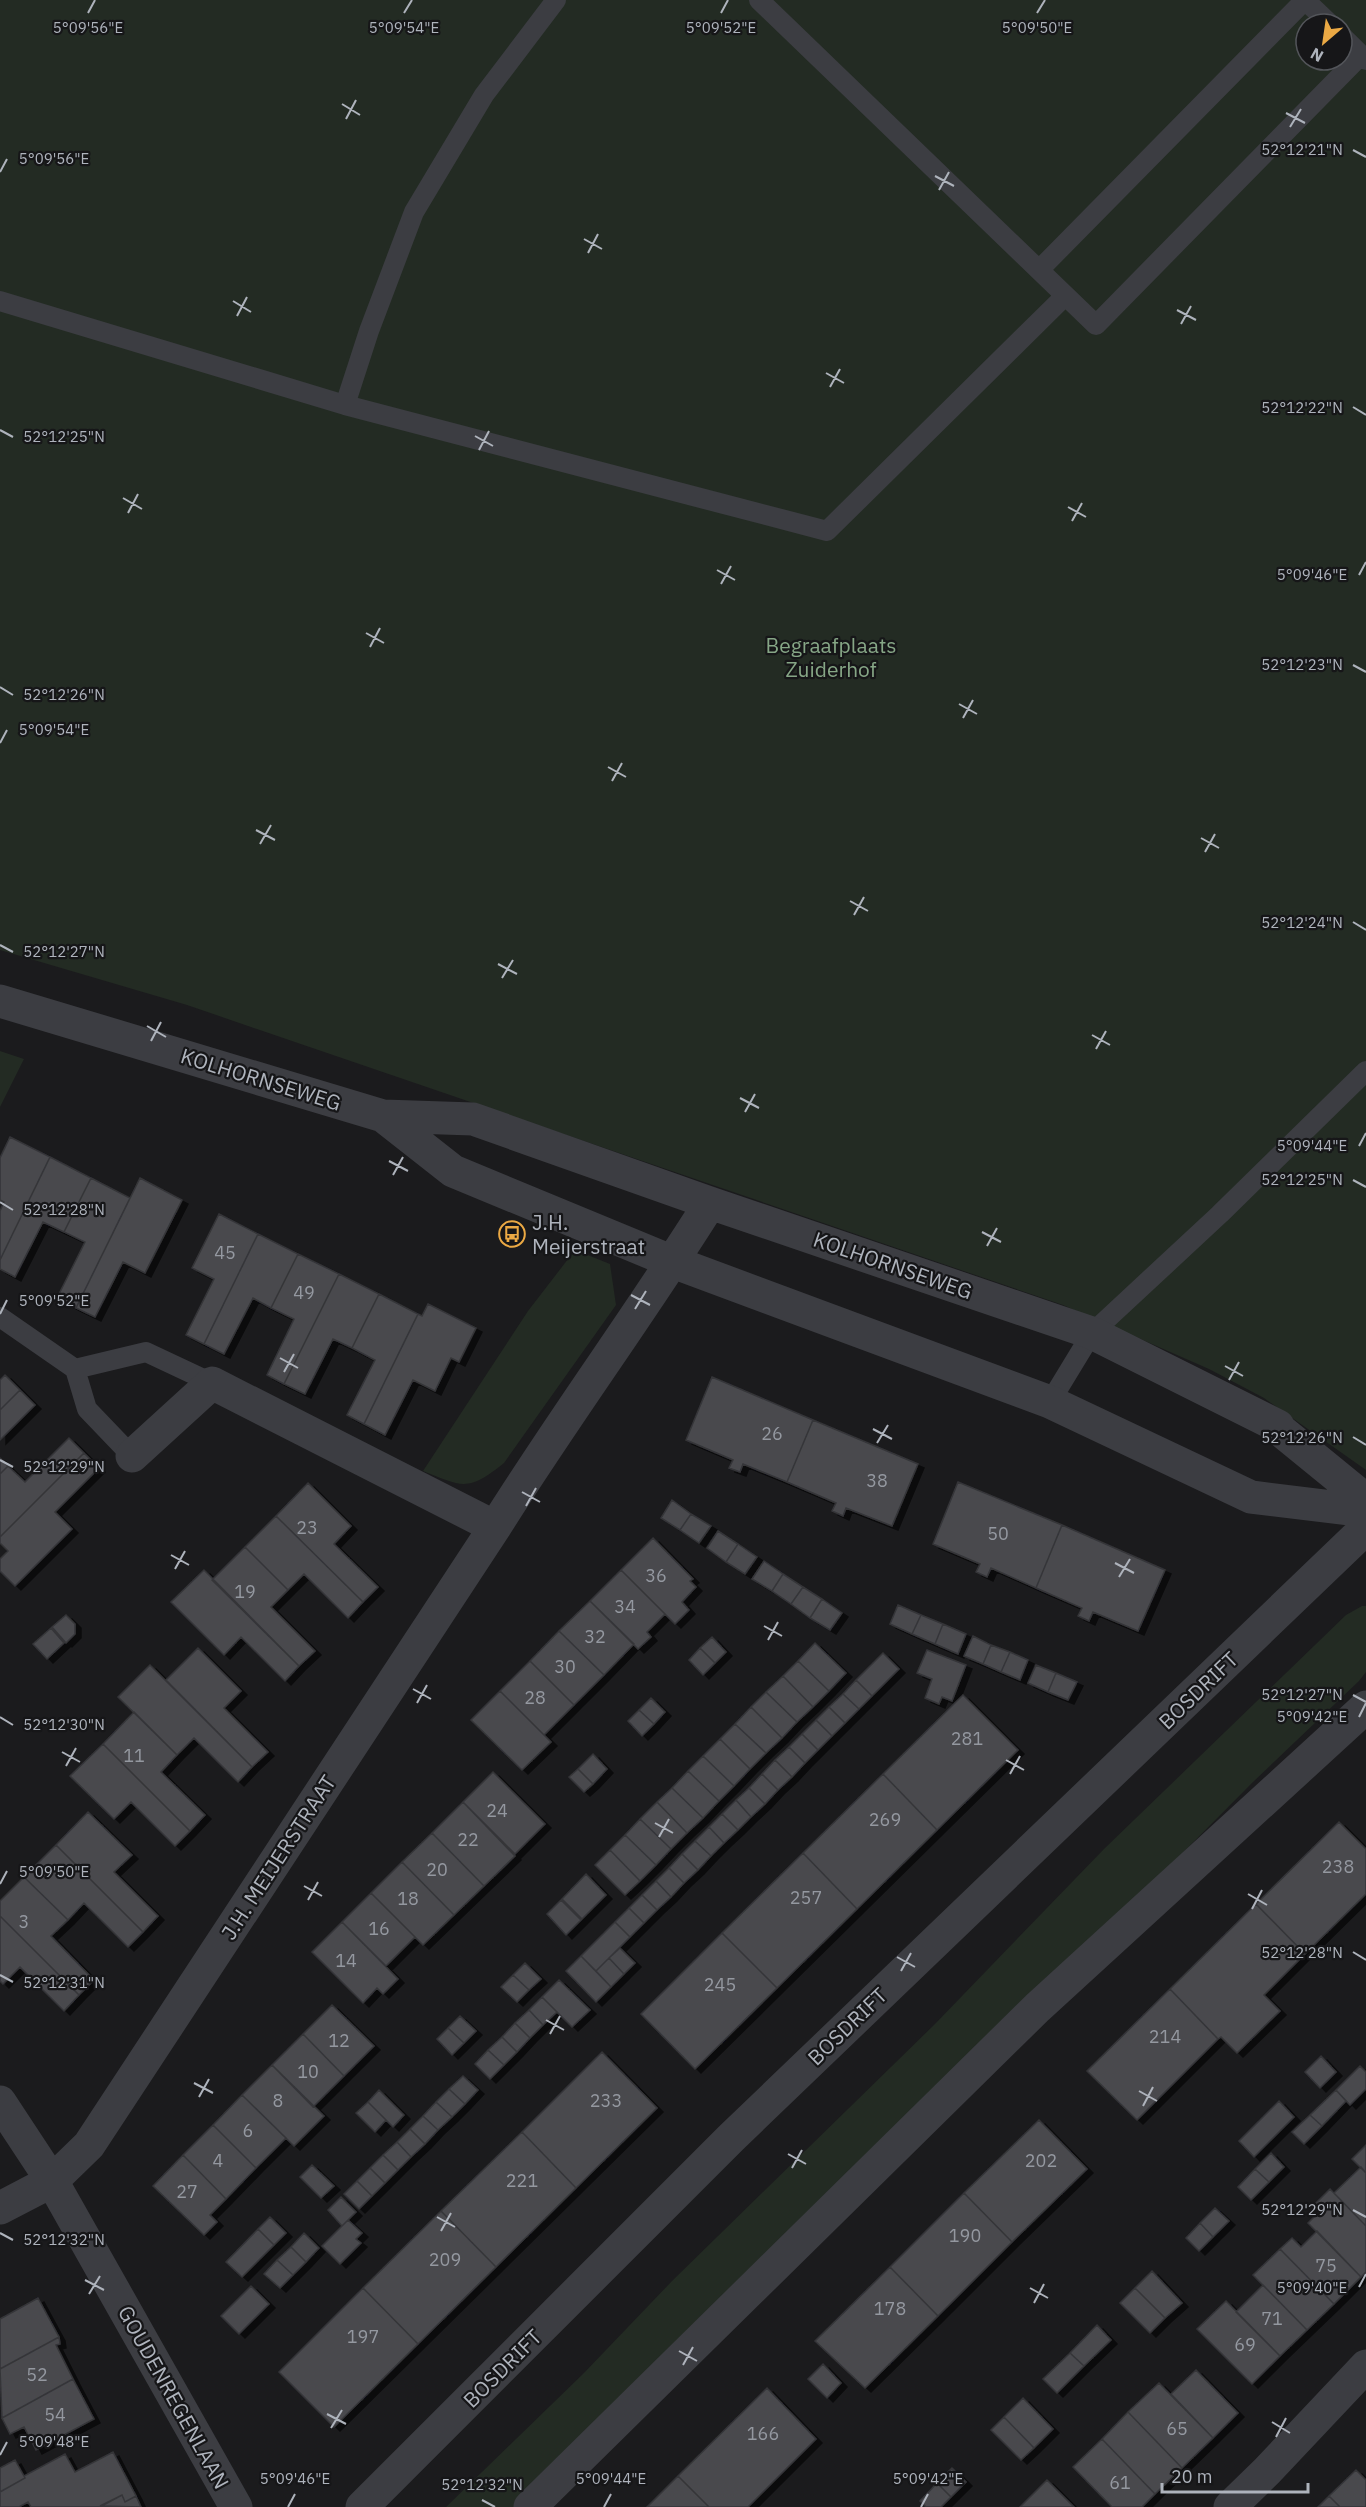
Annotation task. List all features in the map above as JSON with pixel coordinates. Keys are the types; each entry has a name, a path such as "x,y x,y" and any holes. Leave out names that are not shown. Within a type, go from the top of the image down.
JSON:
{"street":[{"name":"KOLHORNSEWEG","path":"0,1001 383,1116 473,1119 710,1203 1092,1333 1278,1426 1366,1500"},
{"name":"KOLHORNSEWEG","path":"383,1116 453,1171 673,1262 1050,1402 1251,1497 1366,1511"},
{"name":"J.H. MEIJERSTRAAT","path":"0,2208 52,2181 89,2145 540,1455 673,1262 710,1203"},
{"path":"132,1456 212,1383 495,1527"},
{"name":"BOSDRIFT","path":"362,2507 731,2138 1366,1528"},
{"path":"530,2507 1037,2007 1366,1707"},
{"name":"GOUDENREGENLAAN","path":"0,2102 52,2181 236,2507"},
{"path":"1230,2507 1366,2366"}],"lane":[{"path":"345,405 369,331 414,212 484,95 556,0"},
{"path":"759,0 1096,325 1364,57"},
{"path":"1039,270 1305,0 1318,12"},
{"path":"0,301 345,405 827,531 1065,296"},
{"path":"1050,1402 1092,1333 1225,1209 1366,1071"},
{"path":"0,1317 75,1370 87,1408 132,1456"},
{"path":"75,1370 146,1352 212,1383"}],"green space":[{"name":"Begraafplaats Zuiderhof","path":"0,0 1366,0 1366,1470 1264,1398 1209,1369 1063,1305 187,1005 0,950"},
{"path":"0,1051 24,1059 0,1107"},
{"path":"575,1250 610,1264 616,1305 504,1463 482,1479 465,1484 447,1481 423,1471 528,1311"},
{"path":"1366,1606 1366,1672 1359,1681 1253,1782 533,2507 446,2507 584,2373 672,2281 935,2024 1104,1849 1346,1615"}],"building":[{"path":"10,1137 50,1157 0,1260 0,1211 4,1202 0,1200 0,1158"},
{"path":"50,1157 91,1178 64,1232 43,1222 15,1277 0,1269 0,1260"},
{"path":"91,1178 130,1198 76,1308 57,1298 85,1242 64,1232"},
{"path":"140,1178 182,1200 145,1273 123,1262 95,1317 76,1308"},
{"path":"219,1214 258,1234 204,1344 186,1335 214,1279 192,1268"},
{"path":"258,1234 298,1254 271,1308 253,1298 224,1354 204,1344"},
{"path":"298,1254 339,1274 284,1384 267,1375 294,1319 271,1308"},
{"path":"339,1274 379,1294 352,1348 333,1339 305,1394 284,1384"},
{"path":"379,1294 418,1314 364,1424 347,1415 375,1360 352,1348"},
{"path":"428,1304 476,1328 459,1362 451,1358 435,1391 413,1380 385,1435 364,1424 418,1314 422,1316"},
{"path":"5,1375 20,1390 0,1410 0,1380"},
{"path":"712,1377 813,1420 787,1482 743,1464 740,1472 729,1468 733,1460 686,1440"},
{"path":"20,1390 35,1405 0,1440 0,1410"},
{"path":"813,1420 918,1464 892,1526 846,1508 843,1516 832,1511 836,1503 787,1482"},
{"path":"69,1438 84,1453 0,1537 0,1474 8,1466 25,1482"},
{"path":"84,1453 99,1468 55,1512 72,1529 15,1586 0,1571 0,1559 8,1551 0,1543 0,1537"},
{"path":"0,1458 8,1466 0,1474"},
{"path":"958,1482 1062,1525 1036,1588 991,1568 987,1577 976,1572 980,1564 933,1544"},
{"path":"308,1483 351,1526 334,1544 378,1587 363,1602 276,1516"},
{"path":"672,1500 691,1514 680,1530 661,1518"},
{"path":"691,1514 711,1526 699,1543 680,1530"},
{"path":"276,1516 363,1602 348,1618 304,1574 288,1590 245,1547"},
{"path":"1062,1525 1165,1570 1138,1631 1093,1612 1089,1621 1078,1616 1082,1608 1036,1588"},
{"path":"718,1531 738,1544 726,1562 707,1548"},
{"path":"653,1538 693,1579 690,1581 696,1587 682,1602 689,1610 675,1624 621,1570"},
{"path":"738,1544 757,1557 745,1574 726,1562"},
{"path":"245,1547 288,1590 271,1607 315,1651 299,1666 212,1580"},
{"path":"764,1561 783,1574 772,1591 752,1579"},
{"path":"204,1570 299,1666 285,1681 241,1637 224,1655 171,1602"},
{"path":"621,1570 665,1614 647,1632 651,1637 638,1649 590,1601"},
{"path":"783,1574 803,1587 791,1604 772,1591"},
{"path":"803,1587 822,1599 810,1618 791,1604"},
{"path":"822,1599 842,1613 830,1630 810,1618"},
{"path":"590,1601 634,1644 604,1675 559,1631"},
{"path":"898,1605 921,1615 912,1634 890,1624"},
{"path":"66,1615 75,1624 75,1634 66,1643 52,1627"},
{"path":"921,1615 943,1624 935,1644 912,1634"},
{"path":"943,1624 966,1634 958,1654 935,1644"},
{"path":"51,1628 64,1643 47,1659 33,1644"},
{"path":"559,1631 604,1675 574,1705 530,1661"},
{"path":"973,1636 991,1645 983,1664 964,1656"},
{"path":"712,1637 726,1652 715,1663 700,1648"},
{"path":"815,1643 846,1673 829,1691 798,1661"},
{"path":"991,1645 1010,1652 1001,1672 983,1664"},
{"path":"198,1648 241,1691 224,1708 268,1752 252,1767 166,1680"},
{"path":"700,1648 715,1663 703,1675 689,1660"},
{"path":"927,1650 966,1665 952,1701 942,1697 939,1704 925,1698 932,1679 917,1673"},
{"path":"1010,1652 1028,1660 1020,1680 1001,1672"},
{"path":"883,1653 899,1669 872,1696 856,1680"},
{"path":"530,1661 574,1705 544,1735 500,1691"},
{"path":"798,1661 829,1691 813,1707 783,1676"},
{"path":"150,1665 252,1767 238,1782 194,1738 177,1755 118,1697"},
{"path":"1036,1665 1056,1673 1048,1692 1028,1683"},
{"path":"1056,1673 1077,1682 1068,1700 1048,1692"},
{"path":"783,1676 813,1707 797,1722 766,1692"},
{"path":"856,1680 872,1696 859,1709 843,1694"},
{"path":"500,1691 551,1742 522,1770 471,1720"},
{"path":"766,1692 797,1722 782,1738 751,1707"},
{"path":"843,1694 859,1709 845,1723 829,1707"},
{"path":"963,1695 1018,1750 937,1830 883,1774"},
{"path":"651,1698 665,1712 654,1724 639,1710"},
{"path":"751,1707 782,1738 766,1753 735,1724"},
{"path":"829,1707 845,1723 832,1736 816,1720"},
{"path":"639,1710 654,1724 642,1736 628,1721"},
{"path":"134,1712 177,1755 161,1772 205,1815 190,1831 103,1744"},
{"path":"816,1720 832,1736 818,1750 802,1734"},
{"path":"735,1724 766,1753 750,1769 720,1739"},
{"path":"802,1734 818,1750 805,1763 789,1747"},
{"path":"720,1739 750,1769 734,1786 703,1756"},
{"path":"103,1744 190,1831 175,1846 131,1802 114,1819 70,1776"},
{"path":"789,1747 805,1763 792,1777 775,1760"},
{"path":"593,1754 607,1769 593,1784 578,1769"},
{"path":"703,1756 734,1786 719,1801 688,1771"},
{"path":"775,1760 792,1777 778,1790 762,1774"},
{"path":"578,1769 593,1784 584,1792 569,1777"},
{"path":"688,1771 719,1801 703,1818 672,1788"},
{"path":"493,1772 545,1824 515,1854 463,1802"},
{"path":"762,1774 778,1790 765,1804 749,1788"},
{"path":"883,1774 937,1830 857,1909 803,1853"},
{"path":"672,1788 703,1818 687,1833 657,1802"},
{"path":"749,1788 765,1804 751,1817 736,1800"},
{"path":"736,1800 751,1817 738,1830 722,1814"},
{"path":"463,1802 515,1856 484,1886 432,1833"},
{"path":"657,1802 687,1833 671,1849 640,1819"},
{"path":"88,1812 132,1855 114,1872 158,1916 143,1932 56,1845"},
{"path":"722,1814 738,1830 724,1843 709,1827"},
{"path":"640,1819 671,1849 656,1865 625,1835"},
{"path":"1339,1822 1366,1849 1366,1894 1305,1954 1256,1904"},
{"path":"709,1827 724,1843 711,1856 695,1841"},
{"path":"432,1833 484,1886 454,1915 402,1862"},
{"path":"625,1835 656,1865 640,1881 610,1850"},
{"path":"695,1841 711,1856 698,1870 682,1854"},
{"path":"56,1845 143,1932 128,1947 84,1903 68,1920 24,1877"},
{"path":"610,1850 640,1881 625,1895 595,1865"},
{"path":"803,1853 857,1909 777,1988 722,1933"},
{"path":"682,1854 698,1870 684,1883 669,1868"},
{"path":"402,1862 454,1915 423,1945 371,1893"},
{"path":"669,1868 684,1883 671,1897 656,1881"},
{"path":"586,1874 606,1895 582,1919 562,1899"},
{"path":"24,1877 68,1920 51,1936 94,1980 79,1995 0,1916 0,1901"},
{"path":"656,1881 671,1897 657,1910 642,1895"},
{"path":"371,1893 415,1937 386,1966 342,1922"},
{"path":"642,1895 657,1910 644,1923 629,1908"},
{"path":"561,1900 581,1920 566,1935 547,1914"},
{"path":"1256,1904 1305,1954 1264,1995 1280,2011 1237,2053 1221,2037 1218,2039 1170,1989"},
{"path":"629,1908 644,1923 630,1937 615,1922"},
{"path":"0,1916 79,1995 64,2011 20,1967 3,1984 0,1981"},
{"path":"342,1922 398,1979 383,1994 377,1988 363,2003 312,1952"},
{"path":"615,1922 630,1937 596,1971 581,1956"},
{"path":"722,1933 777,1988 695,2069 641,2014"},
{"path":"620,1948 635,1963 624,1974 609,1958"},
{"path":"581,1956 611,1987 596,2002 566,1971"},
{"path":"609,1958 624,1974 611,1987 596,1971"},
{"path":"525,1963 541,1979 529,1990 513,1975"},
{"path":"513,1975 529,1990 517,2002 501,1987"},
{"path":"559,1980 590,2010 572,2027 542,1997"},
{"path":"1170,1989 1218,2039 1137,2120 1087,2071"},
{"path":"542,1997 557,2012 543,2025 529,2010"},
{"path":"332,2005 374,2046 344,2076 303,2034"},
{"path":"529,2010 543,2025 530,2038 515,2023"},
{"path":"460,2016 476,2031 464,2043 448,2028"},
{"path":"515,2023 530,2038 517,2052 502,2037"},
{"path":"448,2028 464,2043 452,2055 437,2039"},
{"path":"303,2034 344,2076 313,2107 272,2065"},
{"path":"502,2037 517,2052 504,2065 488,2050"},
{"path":"488,2050 504,2065 490,2079 475,2064"},
{"path":"602,2052 657,2108 576,2188 522,2132"},
{"path":"1321,2056 1336,2072 1320,2088 1305,2072"},
{"path":"272,2065 324,2116 294,2146 242,2095"},
{"path":"1360,2066 1366,2072 1366,2089 1350,2105 1336,2090"},
{"path":"463,2076 478,2090 465,2104 449,2089"},
{"path":"449,2089 465,2104 452,2117 436,2102"},
{"path":"379,2090 404,2115 393,2127 368,2102"},
{"path":"1336,2090 1346,2101 1322,2126 1310,2115"},
{"path":"242,2095 286,2138 256,2168 213,2125"},
{"path":"1279,2101 1294,2117 1254,2157 1239,2141"},
{"path":"368,2102 386,2120 375,2132 356,2113"},
{"path":"436,2102 452,2117 438,2130 423,2116"},
{"path":"1310,2115 1322,2126 1304,2144 1292,2132"},
{"path":"423,2116 438,2130 425,2144 410,2129"},
{"path":"1039,2120 1087,2169 1012,2242 964,2193"},
{"path":"213,2125 256,2168 226,2199 183,2155"},
{"path":"410,2129 425,2144 411,2157 397,2142"},
{"path":"522,2132 576,2188 496,2267 441,2211"},
{"path":"397,2142 411,2157 398,2170 383,2155"},
{"path":"1366,2145 1366,2173 1352,2159"},
{"path":"1271,2153 1284,2167 1269,2182 1255,2169"},
{"path":"183,2155 226,2199 210,2215 217,2222 204,2235 153,2186"},
{"path":"383,2155 398,2170 385,2183 370,2168"},
{"path":"312,2165 334,2186 321,2198 300,2177"},
{"path":"1361,2167 1366,2173 1366,2226 1334,2193"},
{"path":"370,2168 385,2183 372,2196 357,2181"},
{"path":"1255,2169 1269,2182 1251,2200 1238,2187"},
{"path":"357,2181 372,2196 359,2209 344,2194"},
{"path":"1330,2189 1366,2226 1366,2272 1361,2277 1308,2223 1319,2212 1313,2206"},
{"path":"964,2193 1012,2242 938,2316 890,2267"},
{"path":"341,2197 356,2212 342,2226 328,2210"},
{"path":"1215,2208 1229,2221 1213,2237 1200,2223"},
{"path":"441,2211 496,2267 418,2344 363,2288"},
{"path":"270,2217 286,2233 274,2245 258,2229"},
{"path":"348,2220 362,2233 356,2239 361,2243 340,2264 322,2246"},
{"path":"1200,2223 1213,2237 1199,2251 1186,2238"},
{"path":"258,2229 274,2245 242,2277 226,2262"},
{"path":"1317,2231 1361,2277 1334,2304 1280,2249 1292,2238 1301,2247"},
{"path":"304,2233 319,2248 306,2262 291,2247"},
{"path":"291,2247 306,2262 293,2275 277,2260"},
{"path":"1280,2249 1334,2304 1307,2330 1253,2275"},
{"path":"277,2260 293,2275 280,2288 264,2274"},
{"path":"890,2267 938,2316 865,2388 815,2341"},
{"path":"1152,2271 1182,2303 1165,2318 1135,2288"},
{"path":"1263,2285 1307,2330 1280,2356 1236,2312"},
{"path":"251,2286 269,2304 239,2334 221,2316"},
{"path":"363,2288 418,2344 334,2427 279,2372"},
{"path":"1135,2288 1165,2318 1150,2333 1120,2303"},
{"path":"38,2298 59,2337 0,2369 0,2319"},
{"path":"1226,2301 1280,2356 1252,2384 1197,2329"},
{"path":"1097,2325 1111,2340 1084,2366 1070,2353"},
{"path":"59,2337 60,2344 56,2345 73,2379 2,2418 0,2369"},
{"path":"1070,2353 1084,2366 1057,2393 1043,2379"},
{"path":"823,2364 841,2383 827,2398 808,2379"},
{"path":"1196,2370 1238,2413 1213,2438 1171,2394"},
{"path":"73,2379 94,2419 36,2450 24,2427 10,2434 2,2418"},
{"path":"1159,2383 1213,2438 1182,2468 1128,2412"},
{"path":"767,2388 816,2439 748,2507 709,2507 678,2476"},
{"path":"1023,2398 1053,2429 1034,2448 1004,2417"},
{"path":"1128,2412 1182,2468 1155,2494 1102,2439"},
{"path":"1004,2417 1034,2448 1021,2460 991,2430"},
{"path":"1102,2439 1155,2494 1142,2507 1112,2507 1073,2467"},
{"path":"113,2452 136,2496 125,2502 122,2495 100,2507 31,2507 28,2502 19,2507 0,2507 0,2492 65,2454 75,2472"},
{"path":"15,2460 25,2478 0,2492 0,2468"},
{"path":"952,2468 966,2482 951,2497 937,2483"},
{"path":"1356,2470 1366,2480 1366,2507 1340,2507 1329,2496"},
{"path":"678,2476 709,2507 647,2507"},
{"path":"1047,2480 1074,2507 1020,2507"},
{"path":"937,2483 951,2497 941,2507 926,2507 920,2501"},
{"path":"122,2495 125,2502 136,2496 141,2507 100,2506"},
{"path":"1329,2496 1340,2507 1318,2507"}],"place":[{"name":"J.H. Meijerstraat","path":"512,1234"}]}
